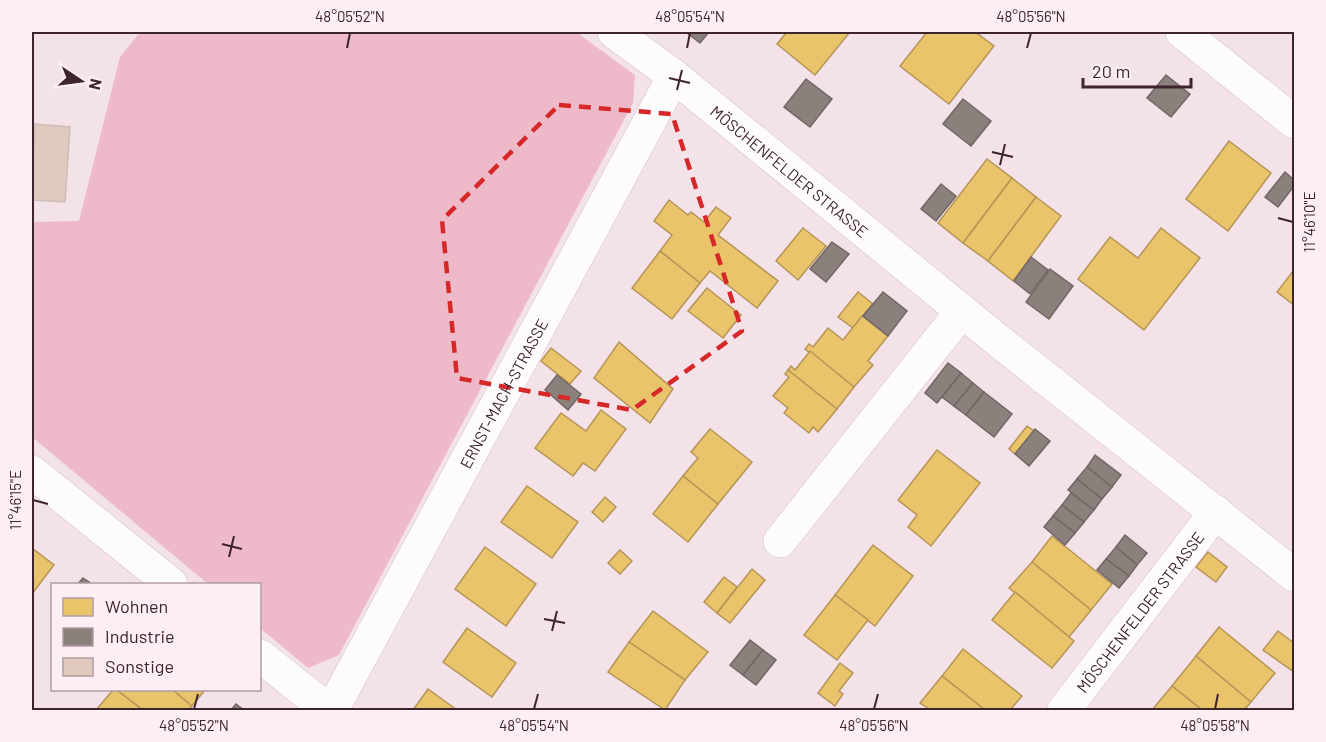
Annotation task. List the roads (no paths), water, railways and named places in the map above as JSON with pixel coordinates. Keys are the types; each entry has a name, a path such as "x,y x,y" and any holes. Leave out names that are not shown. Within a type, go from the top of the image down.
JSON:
{"street":[{"name":"MÖSCHENFELDER STRASSE","path":"614,32 674,76 962,311 1294,575"},
{"path":"1182,32 1294,122"},
{"name":"ERNST-MACH-STRASSE","path":"330,711 674,76"},
{"path":"780,542 962,311"},
{"path":"32,472 169,583"},
{"name":"MÖSCHENFELDER STRASSE","path":"1064,711 1216,512"},
{"path":"261,657 330,711"}]}
